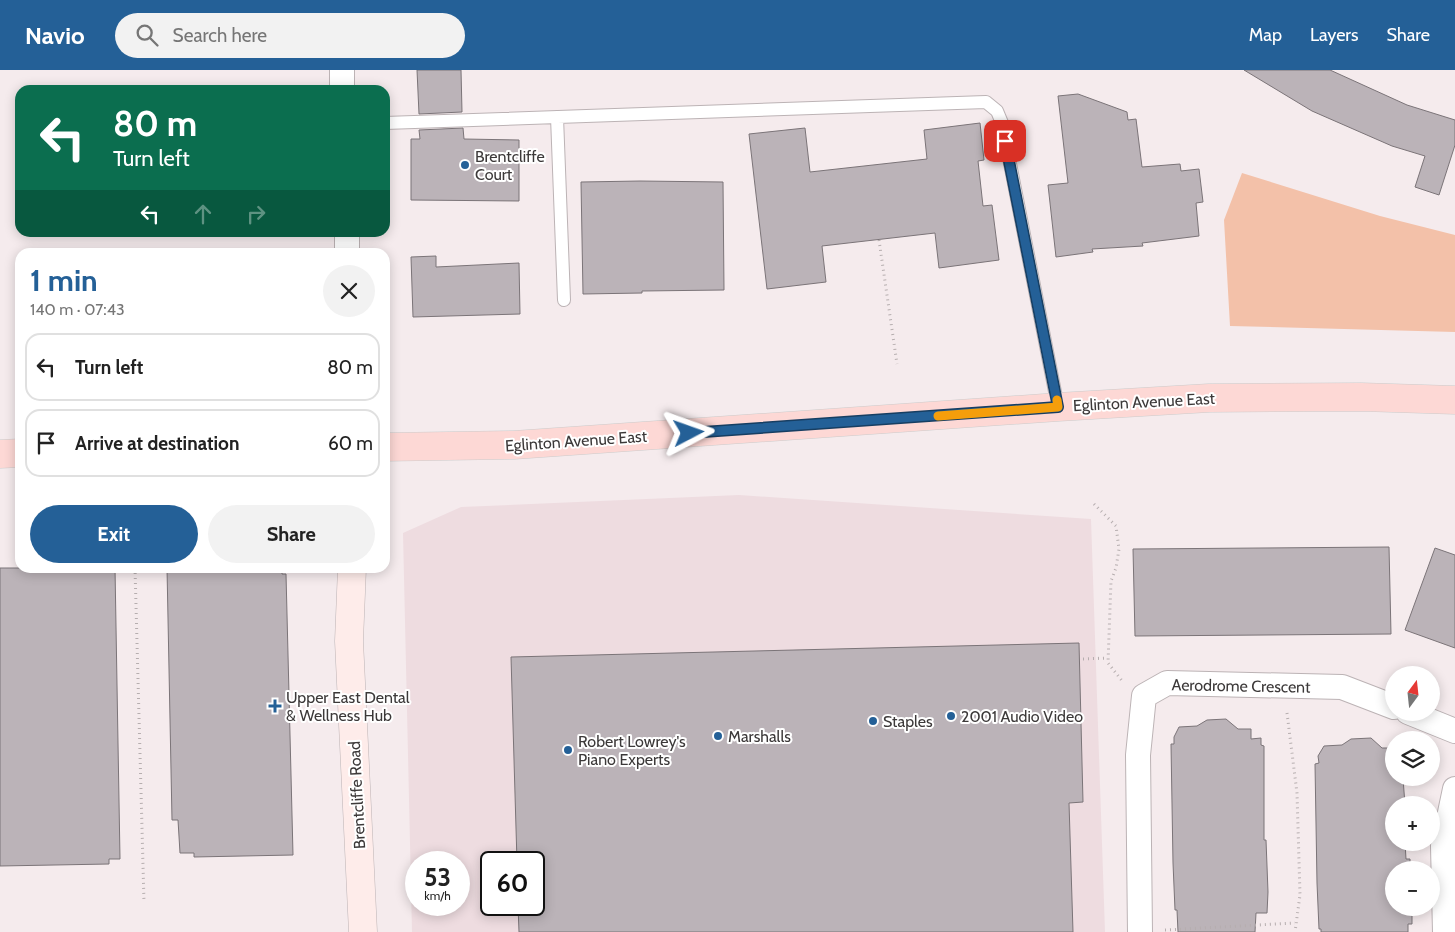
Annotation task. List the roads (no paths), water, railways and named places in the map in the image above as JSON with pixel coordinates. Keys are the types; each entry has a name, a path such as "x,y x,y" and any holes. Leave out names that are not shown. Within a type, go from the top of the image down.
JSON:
{"main road":[{"name":"Eglinton Avenue East","path":"390,446 514,445 1209,398 1361,397 1455,400"},
{"path":"0,454 15,454"}],"street":[{"path":"342,70 342,85"},
{"name":"Brentcliffe Road","path":"352,573 349,641 363,932"},
{"name":"Aerodrome Crescent","path":"1140,931 1138,755 1144,696 1167,683 1342,687 1385,704"},
{"path":"1430,721 1455,731"},
{"path":"1445,932 1442,846 1455,789"}],"lane":[{"path":"390,123 986,102 997,111 1002,123 1058,407"},
{"path":"556,117 564,300"}],"place":[{"name":"Brentcliffe Court","path":"465,165"},
{"name":"Upper East Dental & Wellness Hub","path":"275,706"},
{"name":"2001 Audio Video","path":"951,716"},
{"name":"Staples","path":"873,721"},
{"name":"Marshalls","path":"718,736"},
{"name":"Robert Lowrey's Piano Experts","path":"568,750"}]}
